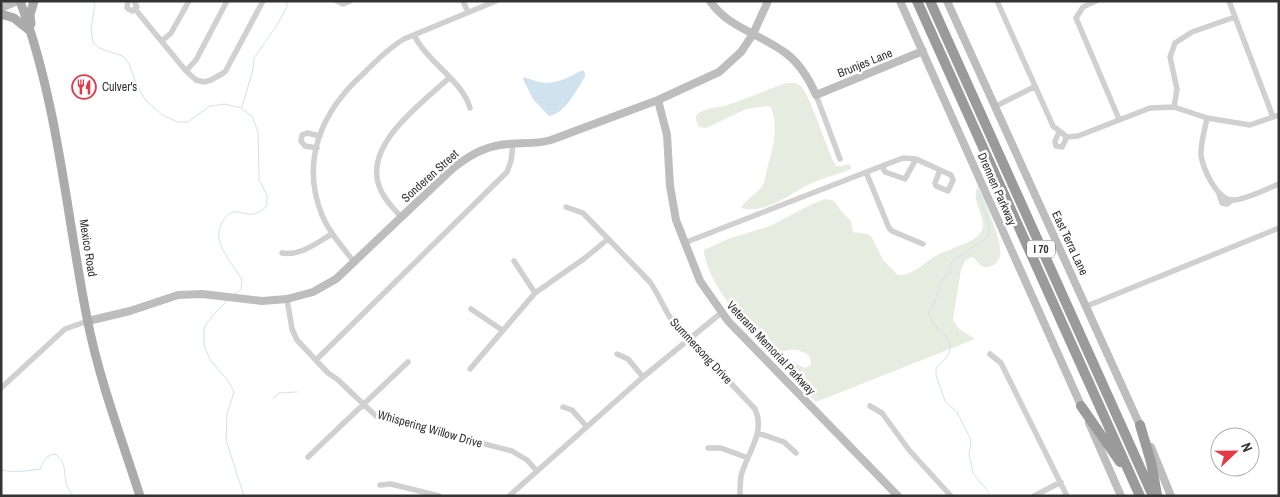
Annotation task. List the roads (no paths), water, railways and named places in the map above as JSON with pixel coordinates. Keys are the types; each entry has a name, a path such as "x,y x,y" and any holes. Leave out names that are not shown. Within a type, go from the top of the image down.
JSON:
{"highway":[{"name":"I 70","path":"917,1 1140,496"},
{"name":"I 70","path":"930,1 1155,496"},
{"path":"1081,406 1136,486"},
{"path":"1140,425 1151,462 1155,496"}],"main road":[{"name":"Mexico Road","path":"18,1 31,32 53,118 88,321 101,376 140,496"},
{"path":"31,32 30,15 34,1"},
{"path":"1,14 14,18 31,32"}],"street":[{"path":"1,8 18,1"},
{"path":"162,41 171,33 189,1"},
{"path":"186,71 196,60 227,1"},
{"path":"133,3 186,71 196,80 204,82 225,72 263,1"},
{"path":"337,1 343,4 350,1"},
{"path":"463,1 468,12"},
{"path":"354,262 332,234 322,215 314,180 320,136 332,108 348,88 395,44 496,1"},
{"path":"710,1 722,15 737,26 780,49 794,60 804,72 816,95 840,159"},
{"name":"Sonderen Street","path":"88,321 130,311 169,297 202,294 262,301 287,299 305,295 329,284 468,156 485,149 513,144 543,142 658,100 719,72 741,52 754,34 768,1"},
{"name":"Drennen Parkway","path":"900,1 1121,496"},
{"name":"East Terra Lane","path":"947,1 1172,496"},
{"path":"997,1 1053,126 1067,137 1078,136 1150,108 1174,107 1207,118 1250,125 1276,116 1229,1"},
{"path":"1096,1 1083,6 1076,18 1119,119"},
{"path":"1174,107 1177,89 1170,57 1175,43 1192,32 1235,17"},
{"path":"414,36 419,46 467,98 470,108"},
{"name":"Brunjes Lane","path":"816,95 923,51"},
{"path":"401,217 378,186 379,154 393,130 449,78"},
{"path":"994,107 1034,87"},
{"name":"Veterans Memorial Parkway","path":"658,100 667,135 670,186 674,211 684,243 700,281 721,313 898,496"},
{"path":"1207,118 1200,154 1222,203 1227,204 1231,200 1239,199 1279,184"},
{"path":"1059,132 1055,141 1056,146 1062,147 1067,137"},
{"path":"317,148 305,146 301,138 304,133 320,136"},
{"path":"316,360 507,172 512,161 513,144"},
{"path":"684,243 903,158 916,159 940,170"},
{"path":"882,166 885,172 905,179 916,159"},
{"path":"866,172 892,232 923,244"},
{"name":"Summersong Drive","path":"566,207 583,214 650,282 659,295 672,322 755,409 758,420 758,433 741,476 740,496"},
{"path":"1087,306 1279,228"},
{"path":"282,253 292,255 303,251 332,234"},
{"path":"470,369 535,293 585,258 608,239"},
{"path":"514,261 535,293"},
{"name":"Whispering Willow Drive","path":"287,299 289,316 297,340 376,416 512,451 527,460 536,470"},
{"path":"471,309 502,330"},
{"path":"509,496 536,470 643,377 721,313"},
{"path":"1,388 65,329 88,321"},
{"path":"617,354 628,359 643,377"},
{"path":"990,354 1001,363 1067,496"},
{"path":"308,457 364,406 408,362"},
{"path":"870,406 882,413 909,450 951,496"},
{"path":"563,407 572,410 587,427"},
{"path":"758,433 784,442 796,453"},
{"path":"708,448 721,448 748,458"},
{"path":"1034,496 1061,482"},
{"path":"380,484 391,484 439,496"}],"water":[{"path":"583,70 585,77 570,100 561,110 549,116 533,99 523,79 524,77 548,83 567,78"}],"waterway":[{"path":"93,1 95,5 91,28 93,43 101,49 123,56 129,64 138,88 147,102 164,116 178,122 188,122 210,106 225,104 241,108 252,116 258,132 259,180 267,195 267,206 253,214 231,213 223,221 219,229 220,244 242,280 241,289 234,295"},
{"path":"242,107 253,69 254,58 277,25 287,7 287,1"},
{"path":"978,184 989,225 987,238 951,263 950,272 940,282 933,306 928,313 950,344 948,355 936,368 936,375 945,401 957,412 970,438 969,454 973,473 989,493"},
{"path":"227,301 213,315 204,328 204,345 210,360 229,382 234,392 227,414 226,440 244,496"},
{"path":"274,398 279,393 297,392"},
{"path":"1,470 16,472 40,469 47,457 55,454 63,464 67,485 74,496"}],"place":[{"name":"Culver's","path":"84,87"}]}
